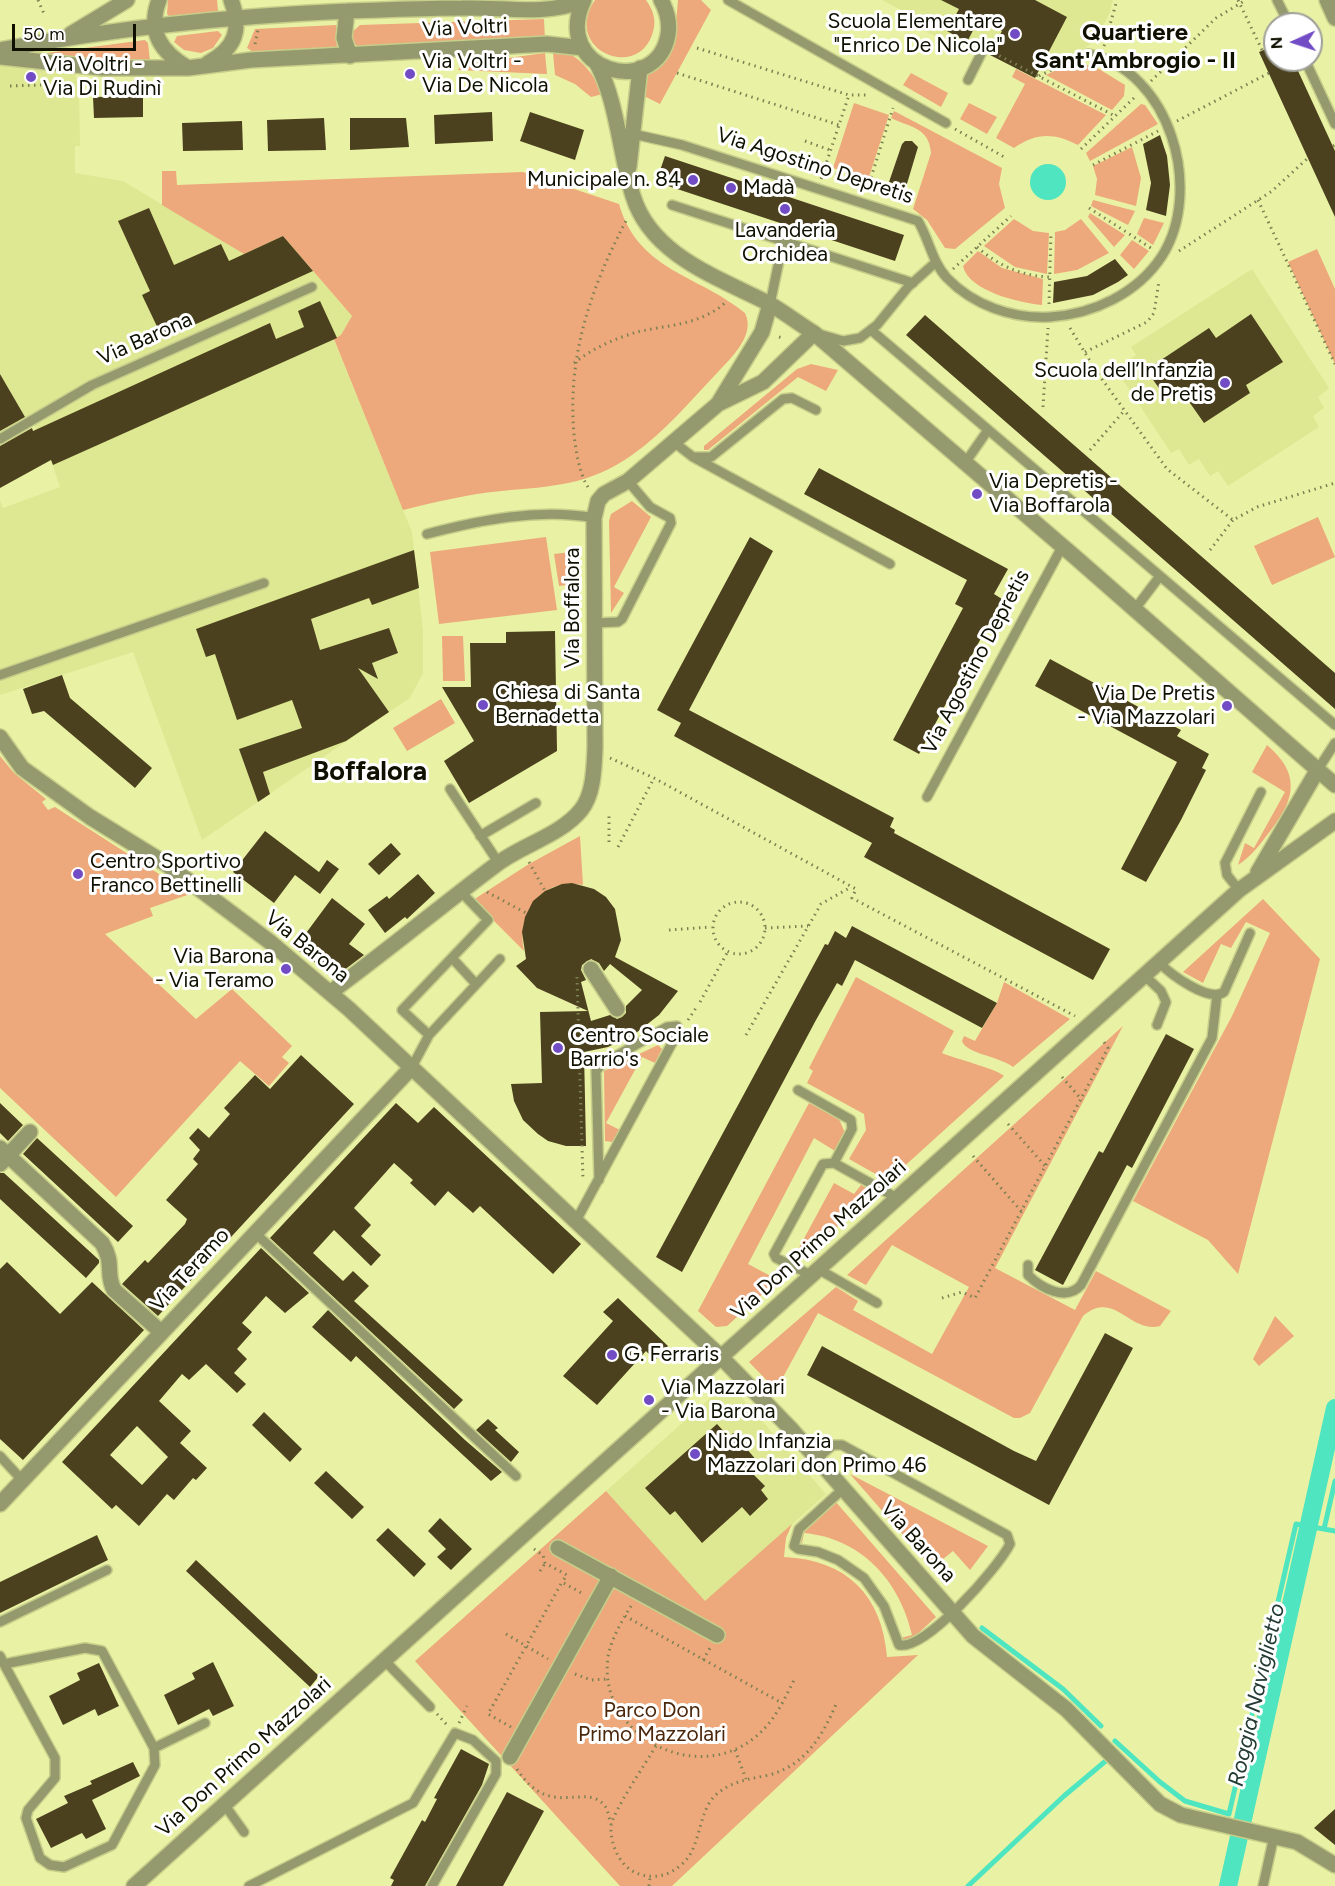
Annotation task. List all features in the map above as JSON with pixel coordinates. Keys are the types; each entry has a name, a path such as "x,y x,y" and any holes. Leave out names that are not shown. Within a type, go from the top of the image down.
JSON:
{"street":[{"path":"62,39 127,0"},
{"path":"159,0 153,17 154,28 162,46 173,58 194,67 222,55 234,40 237,18 231,0"},
{"path":"1327,0 1335,18"},
{"path":"584,1 577,25 583,48 597,64 609,91 633,198 654,234 682,258 739,290 770,304 813,333 1135,609 1335,785"},
{"name":"Via Voltri","path":"0,50 62,39 237,18 346,11 465,8 544,11 565,8 584,1"},
{"path":"597,64 618,72 640,69 655,59 667,40 669,23 664,2"},
{"path":"346,11 344,38 350,56"},
{"name":"Via Voltri","path":"0,57 102,68 194,67 251,60 547,44 569,44 583,48"},
{"path":"628,172 640,69"},
{"path":"718,404 762,332 770,304"},
{"path":"598,501 628,481 718,404 763,382 813,333"},
{"name":"Via Boffalora","path":"331,992 498,862 572,819 583,808 593,773 595,748 594,518 598,501"},
{"name":"Via Barona","path":"0,737 22,768 90,817 166,864 270,942 331,992 577,1219 720,1356 816,1459 973,1636 1066,1709 1160,1804 1181,1815 1297,1842 1335,1865"},
{"name":"Via Don Primo Mazzolari","path":"1255,876 1317,771"},
{"name":"Via Don Primo Mazzolari","path":"134,1886 383,1659 1239,890 1255,876 1335,821"},
{"path":"584,972 617,1009"},
{"name":"Via Teramo","path":"0,1504 412,1067"},
{"path":"30,1132 3,1156 102,1243 111,1257 110,1281 114,1290 160,1332"},
{"path":"558,1548 717,1635"},
{"path":"510,1757 611,1576"}],"lane":[{"path":"728,0 946,123"},
{"path":"968,80 984,48"},
{"path":"1088,54 1100,56"},
{"name":"Via Agostino Depretis","path":"633,134 674,142 918,221 936,262 945,276 962,292 983,304 1011,314 1035,318 1063,316 1095,309 1140,282 1162,255 1175,224 1179,196 1177,163 1168,126 1157,104 1120,66 1100,56"},
{"path":"1311,72 1335,124"},
{"path":"672,205 913,283"},
{"path":"770,304 783,242"},
{"path":"813,333 843,340 860,338 936,262"},
{"name":"Via Barona","path":"0,439 92,385 312,287"},
{"path":"870,330 1335,725"},
{"path":"693,457 716,454 787,397 816,410"},
{"path":"965,463 988,430"},
{"path":"675,443 693,457 890,564"},
{"path":"595,623 618,622 622,619 671,523 670,518 644,501 628,481"},
{"path":"427,534 479,522 549,515 573,514 594,518"},
{"name":"Via Agostino Depretis","path":"927,797 1062,547"},
{"path":"1135,609 1160,576"},
{"path":"0,675 264,583"},
{"path":"1317,771 1335,743"},
{"path":"450,789 498,862"},
{"path":"1239,890 1227,875 1225,863 1261,792"},
{"path":"480,836 536,803"},
{"path":"429,1035 402,1010 488,920 461,892"},
{"path":"1160,963 1172,976 1217,995 1224,992 1250,933"},
{"path":"452,958 476,984"},
{"path":"412,1067 429,1035 500,959"},
{"path":"1145,976 1161,991 1166,1002 1157,1025"},
{"path":"1028,1265 1028,1275 1032,1279 1062,1294 1073,1293 1081,1285 1212,1038 1217,995"},
{"path":"577,1219 585,1206 676,1034 677,1026 667,1027 602,1064 596,1071 599,1179"},
{"path":"798,1090 851,1120 852,1129 834,1163"},
{"path":"877,1303 814,1272 776,1258 774,1251 820,1167 826,1162 834,1163 897,1197"},
{"path":"254,1232 516,1476"},
{"path":"816,1459 833,1445 842,1445 1009,1537 1007,1550 969,1598 912,1644 899,1645 884,1606 864,1578 838,1560 818,1552 795,1548 794,1542 799,1529 843,1489"},
{"path":"0,1456 22,1480"},
{"path":"0,1622 107,1570"},
{"path":"85,1648 102,1651 154,1748 155,1765 112,1845 72,1864 50,1866 40,1858 26,1818 28,1810 55,1778 55,1758 2,1660 85,1648"},
{"path":"383,1659 430,1707"},
{"path":"154,1748 205,1723"},
{"path":"249,1886 413,1803 455,1733 473,1740 496,1761 495,1774 432,1886"},
{"path":"224,1804 244,1832"},
{"path":"1263,1886 1270,1836"}],"path":[{"path":"38,0 45,16"},
{"path":"1100,56 1117,0"},
{"path":"1081,149 1216,18 1238,2 1246,0"},
{"path":"1238,2 1262,50"},
{"path":"253,52 258,29"},
{"path":"697,48 849,95 870,95 878,98"},
{"path":"984,48 1115,116"},
{"path":"1039,76 1088,54"},
{"path":"677,73 839,125"},
{"path":"1093,165 1269,73"},
{"path":"10,86 40,85"},
{"path":"817,189 849,95"},
{"path":"824,170 869,184 894,105 886,102"},
{"path":"946,123 1006,158"},
{"path":"805,141 830,150"},
{"path":"1162,255 1190,246 1258,200 1308,158"},
{"path":"1258,200 1335,364"},
{"path":"1089,208 1162,255"},
{"path":"945,276 1011,216"},
{"path":"598,501 584,481 576,449 572,406 574,363 588,304 604,262 627,219"},
{"path":"977,247 1002,266 1016,272 1050,277"},
{"path":"1085,352 1147,322 1154,313 1157,301 1162,255"},
{"path":"574,363 587,353 640,332 696,319 714,311 739,290"},
{"path":"1063,316 1124,411 1167,469 1233,520"},
{"path":"1090,450 1124,411"},
{"path":"1210,550 1233,520 1268,504 1335,483"},
{"path":"609,758 654,778 856,889 852,898 1075,1016"},
{"path":"618,847 654,778"},
{"path":"609,813 609,842"},
{"path":"528,861 545,891"},
{"path":"746,1035 820,904 851,887"},
{"path":"484,888 526,913"},
{"path":"742,902 759,912 765,928 762,941 751,951 736,954 728,951 718,942 711,927 717,913 723,908 729,904 742,902"},
{"path":"765,928 808,926"},
{"path":"669,930 711,927"},
{"path":"700,1002 728,951"},
{"path":"584,972 585,1206"},
{"path":"942,1298 962,1292 975,1298 1108,1048 1102,1039"},
{"path":"1062,1077 1082,1100"},
{"path":"1008,1124 1046,1167"},
{"path":"973,1156 1022,1212"},
{"path":"523,1733 489,1714 567,1575 545,1563 543,1555 534,1549"},
{"path":"562,1582 597,1602"},
{"path":"639,1592 625,1616 608,1657 609,1679 613,1700 626,1723 656,1746 693,1756 713,1755 735,1749 764,1729 782,1703 795,1678"},
{"path":"625,1616 782,1703"},
{"path":"510,1757 523,1778 539,1794 557,1799 592,1798 604,1806 611,1824 613,1844 621,1861 634,1872 650,1877 667,1874 682,1864 693,1849 707,1808 717,1794 747,1779 787,1769 804,1757 826,1729 837,1702"},
{"path":"430,1707 455,1733 467,1706"},
{"path":"611,1824 656,1746"},
{"path":"735,1749 747,1779"},
{"path":"650,1877 650,1886"}],"shaded area":[{"name":"Scuola Elementare \"Enrico De Nicola\"","path":"882,0 1113,0 1110,12 1097,38 1072,60 1043,73 984,41 975,56 923,30 926,23"},
{"path":"0,59 75,73 79,90 80,146 75,146 75,173 123,181 244,254 283,236 352,316 341,335 334,340 412,532 423,631 423,673 410,698 202,840 133,652 0,695 0,501 3,508 60,487 51,460 31,418 0,434"},
{"name":"Scuola dell’Infanzia de Pretis","path":"1252,269 1329,388 1318,397 1324,408 1313,416 1319,427 1228,486 1218,471 1210,476 1199,459 1189,465 1179,449 1171,453 1121,377 1134,368 1129,360 1136,355 1131,347"},
{"path":"728,1382 826,1494 705,1602 606,1491"}],"green space":[{"path":"168,0 217,0 218,11 212,14 171,18 167,14"},
{"path":"595,0 646,0 653,12 654,26 644,49 632,56 618,57 605,53 594,45 588,33 587,17"},
{"path":"678,0 701,0 711,10 660,104 644,96 644,78 675,34"},
{"path":"544,19 545,40 359,47 352,42 351,33 360,25"},
{"path":"336,25 337,49 253,52 247,48 255,29"},
{"path":"218,31 222,35 213,48 201,53 184,50 174,42 177,36"},
{"path":"145,40 148,43 150,61 109,63 39,54"},
{"path":"565,52 588,69 603,94 591,97 575,84 555,75 553,53"},
{"path":"545,53 547,74 458,70 463,64"},
{"path":"1075,61 1099,69 1125,85 1124,96 1112,110 1046,75"},
{"path":"1016,69 1106,115 1078,145 1061,138 1046,136 1030,139 1014,148 996,138 1025,84 1012,77"},
{"path":"911,73 948,93 941,107 903,85"},
{"path":"854,103 889,115 868,180 833,168"},
{"path":"969,103 997,117 987,134 960,119"},
{"path":"1141,104 1145,105 1158,124 1090,161 1086,153"},
{"path":"894,111 1002,168 999,184 1005,208 955,249 945,248 927,220 913,209 931,153 930,144 923,133 891,118"},
{"path":"1132,147 1141,178 1136,206 1095,195 1097,179 1093,166"},
{"path":"162,171 176,171 177,185 523,172 619,204 628,226 640,244 655,258 745,313 748,321 745,338 735,353 656,436 616,465 585,479 569,483 477,494 403,510 334,339 341,335 352,316 283,236 244,254 162,205"},
{"path":"1093,200 1135,211 1128,225 1091,206"},
{"path":"1090,213 1125,235 1114,247 1088,217"},
{"path":"1144,218 1164,223 1153,245 1137,234"},
{"path":"1014,219 1033,231 1049,233 1047,274 1015,267 984,246"},
{"path":"1081,219 1109,253 1077,270 1054,274 1055,232 1065,230"},
{"path":"1132,240 1149,251 1134,269 1120,255"},
{"path":"1317,249 1335,289 1335,364 1288,262"},
{"path":"978,251 1002,268 1043,279 1042,305 1021,302 996,294 974,282 967,275 963,266"},
{"path":"811,364 838,370 826,391 798,377 708,450 704,450 704,446 797,369"},
{"path":"632,501 651,517 614,587 624,593 611,613 609,521 611,514"},
{"path":"1318,517 1335,557 1272,585 1254,546"},
{"path":"546,537 557,610 439,624 430,552"},
{"path":"571,552 575,584 559,586 554,554"},
{"path":"442,636 463,636 465,681 443,681"},
{"path":"441,699 455,723 407,751 393,728"},
{"path":"1267,745 1278,755 1285,766 1291,786 1289,796 1286,807 1271,830 1252,853 1238,865 1245,843 1254,848 1285,792 1252,772"},
{"path":"0,756 14,773 46,799 42,802 48,810 55,807 190,894 150,908 153,916 105,934 196,1019 232,989 292,1046 282,1057 289,1063 269,1086 240,1061 116,1197 0,1088"},
{"path":"580,836 583,885 555,886 535,900 524,923 524,951 473,900 529,864"},
{"path":"1263,899 1320,959 1238,1274 1208,1240 1133,1201 1232,1016 1270,933 1246,922 1231,948 1221,944 1203,983 1183,972"},
{"path":"856,977 954,1031 942,1053 1004,1076 888,1181 849,1159 866,1130 864,1114 807,1083 813,1071 809,1068"},
{"path":"1004,982 1070,1019 1013,1067 970,1049 962,1041 964,1036 975,1041 997,1003"},
{"path":"1123,1026 995,1268 1075,1310 1096,1271 1171,1311 1160,1326 1149,1327 1140,1324 1113,1309 1104,1307 1094,1309 1083,1316 1030,1413 1014,1418 818,1313 776,1390 749,1362 836,1287 858,1301 853,1310 932,1354 969,1287 892,1245 866,1285 847,1275"},
{"path":"658,1045 662,1049 655,1063 642,1057 606,1123 620,1130 612,1142 605,1141 604,1071"},
{"path":"809,1103 839,1119 845,1133 835,1151 814,1138 748,1264 778,1280 727,1326 716,1327 698,1311"},
{"path":"834,1183 854,1194 861,1185 875,1193 800,1260 794,1257"},
{"path":"1275,1316 1294,1336 1259,1366 1253,1359"},
{"path":"850,1474 988,1546 970,1570 953,1551 932,1568"},
{"name":"Parco Don Primo Mazzolari","path":"606,1491 705,1601 792,1524 786,1538 784,1557 826,1565 843,1574 869,1599 884,1635 887,1657 918,1655 672,1886 620,1886 415,1661"},
{"path":"835,1501 936,1617 912,1639 904,1641 901,1638 912,1635 906,1615 888,1580 860,1553 843,1543 825,1537 804,1533 802,1543 798,1541 801,1532"}],"water":[{"path":"1048,164 1061,169 1066,182 1061,195 1048,200 1035,195 1030,182 1035,169"}],"building":[{"path":"941,0 1035,0 1067,17 1035,78 990,55 1002,31 979,19 967,42 947,31 959,9"},
{"path":"1268,72 1299,72 1335,151 1335,217"},
{"path":"143,96 143,117 94,118 93,97"},
{"path":"492,112 493,141 435,144 434,115"},
{"path":"530,112 584,130 575,160 520,141"},
{"path":"324,118 326,150 268,151 267,120"},
{"path":"350,118 406,118 409,147 350,150"},
{"path":"242,121 243,150 183,151 182,123"},
{"path":"1160,135 1167,156 1170,185 1166,216 1146,210 1151,183 1143,144"},
{"path":"905,141 912,141 918,147 906,187 889,182"},
{"path":"665,156 904,235 895,261 656,182"},
{"path":"149,208 174,265 221,244 229,261 283,236 313,271 163,339 142,295 150,291 118,221"},
{"path":"1115,259 1128,275 1093,295 1053,303 1054,282 1087,276"},
{"path":"320,301 337,338 53,465 51,460 0,488 0,446 32,428 33,431 270,323 276,339 304,327 298,311"},
{"path":"1251,314 1283,362 1246,385 1250,393 1204,423 1178,386 1164,395 1146,370 1209,328 1216,338"},
{"path":"925,315 1335,673 1335,709 906,335"},
{"path":"0,374 25,417 0,431"},
{"path":"819,468 1008,569 994,594 1002,599 919,754 893,740 963,608 955,604 967,580 804,494"},
{"path":"750,537 773,551 689,710 894,818 890,827 895,830 894,833 1110,949 1093,980 864,857 872,843 674,736 681,723 657,710"},
{"path":"414,550 419,588 372,605 369,598 311,619 320,650 389,628 398,653 372,663 378,679 358,668 389,712 346,741 263,772 270,794 258,802 239,749 302,728 292,700 237,720 215,654 206,657 196,629"},
{"path":"555,631 557,751 469,803 444,761 474,741 442,687 471,687 470,643 506,643 506,632"},
{"path":"1050,659 1181,730 1177,736 1209,754 1202,768 1206,770 1146,882 1121,869 1177,762 1035,686"},
{"path":"62,675 70,698 152,768 135,788 44,711 32,714 23,689"},
{"path":"265,831 319,872 327,860 339,869 320,894 295,875 274,903 233,872"},
{"path":"391,843 401,854 379,875 368,864"},
{"path":"418,874 435,893 407,919 405,917 385,933 368,910 387,896 389,899"},
{"path":"572,883 594,889 606,897 615,909 621,940 615,957 678,991 659,1015 636,1033 608,1047 584,1052 586,1146 566,1146 548,1141 538,1134 523,1120 514,1101 511,1084 542,1083 540,1012 588,1011 537,988 516,966 526,959 522,932 525,917 533,901 545,891 562,884","holes":["591,959 599,963 604,971 610,964 642,990 626,1006 626,1013 617,1019 610,1015 591,1021 581,982 586,980 581,970 582,965"]},
{"path":"332,898 365,924 349,944 364,955 335,977 295,948"},
{"path":"852,926 997,1003 982,1028 855,960 842,986 837,983 816,1020 682,1272 656,1257 825,944 828,945 835,931 846,938"},
{"path":"1166,1034 1194,1049 1132,1168 1127,1165 1063,1285 1035,1270 1099,1151 1103,1153"},
{"path":"301,1055 354,1104 158,1316 122,1284 145,1260 148,1263 185,1224 187,1219 166,1200 198,1164 193,1159 200,1150 189,1138 198,1128 209,1138 230,1114 224,1108 255,1075 270,1089"},
{"path":"0,1103 23,1125 8,1141 0,1133"},
{"path":"396,1103 418,1123 434,1107 581,1244 553,1274 480,1206 473,1213 448,1191 435,1206 410,1183 413,1180 394,1163 354,1208 371,1225 361,1236 381,1255 371,1266 334,1230 313,1253 343,1281 353,1271 369,1286 354,1301 463,1400 454,1409 270,1238"},
{"path":"37,1138 133,1226 118,1242 23,1154"},
{"path":"0,1173 4,1173 99,1260 86,1278 0,1199"},
{"path":"261,1248 309,1293 285,1313 266,1296 242,1323 252,1332 237,1349 247,1359 234,1373 246,1384 237,1393 206,1364 189,1380 182,1374 159,1401 191,1431 180,1443 207,1468 196,1480 193,1478 174,1500 167,1494 139,1526 116,1505 112,1509 62,1462","holes":["137,1426 168,1457 142,1485 110,1455"]},
{"path":"7,1262 60,1314 92,1282 144,1330 23,1460 0,1439 0,1269"},
{"name":"G. Ferraris","path":"618,1298 668,1346 655,1360 646,1351 597,1405 563,1376 613,1321 603,1312"},
{"path":"328,1310 502,1472 491,1481 356,1356 351,1362 312,1327"},
{"path":"1105,1333 1133,1348 1049,1505 807,1375 822,1346 1036,1461"},
{"path":"264,1412 302,1449 290,1462 252,1425"},
{"path":"488,1419 498,1428 495,1430 519,1452 511,1462 476,1430"},
{"path":"717,1424 729,1437 733,1433 758,1462 749,1470 765,1486 761,1490 768,1499 750,1516 742,1507 702,1543 675,1511 670,1515 645,1488"},
{"path":"326,1471 364,1507 352,1519 314,1483"},
{"path":"440,1518 472,1549 451,1570 437,1557 446,1549 428,1531"},
{"path":"388,1528 426,1564 414,1577 376,1540"},
{"path":"97,1535 108,1560 0,1613 0,1582"},
{"path":"196,1560 319,1676 310,1687 186,1571"},
{"path":"213,1662 234,1706 213,1716 209,1709 178,1725 164,1695 195,1679 192,1673"},
{"path":"99,1663 119,1706 98,1716 95,1709 63,1725 49,1696 80,1680 77,1673"},
{"path":"461,1749 489,1764 482,1785 425,1886 391,1886 394,1880 390,1878 422,1820 425,1822 437,1799 434,1798"},
{"path":"133,1762 140,1776 92,1800 106,1829 86,1839 82,1833 51,1848 36,1819 68,1803 64,1796 92,1784 90,1781"},
{"path":"507,1792 544,1811 503,1886 456,1886"},
{"path":"1335,1809 1335,1845 1314,1828"}],"waterway":[{"path":"1228,1886 1335,1408"},
{"name":"Roggia Naviglietto","path":"1324,1529 1335,1481"},
{"name":"Roggia Naviglietto","path":"1115,1741 1160,1782 1185,1801 1229,1814 1296,1524 1335,1531"},
{"path":"982,1628 1063,1689 1101,1726"},
{"name":"Roggia Naviglietto","path":"968,1886 1064,1796 1108,1759"}],"place":[{"name":"Scuola Elementare \"Enrico De Nicola\"","path":"1015,34"},
{"name":"Via Voltri - Via De Nicola","path":"410,74"},
{"name":"Via Voltri - Via Di Rudinì","path":"31,77"},
{"name":"Municipale n. 84","path":"693,180"},
{"name":"Madà","path":"731,188"},
{"name":"Lavanderia Orchidea","path":"785,209"},
{"name":"Scuola dell’Infanzia de Pretis","path":"1225,383"},
{"name":"Via Depretis - Via Boffarola","path":"977,494"},
{"name":"Chiesa di Santa Bernadetta","path":"483,705"},
{"name":"Via De Pretis - Via Mazzolari","path":"1227,706"},
{"name":"Centro Sportivo Franco Bettinelli","path":"78,874"},
{"name":"Via Barona - Via Teramo","path":"286,969"},
{"name":"Centro Sociale Barrio's","path":"558,1048"},
{"name":"G. Ferraris","path":"612,1355"},
{"name":"Via Mazzolari - Via Barona","path":"649,1400"},
{"name":"Nido Infanzia Mazzolari don Primo 46","path":"695,1454"}],"district":[{"name":"Quartiere Sant'Ambrogio - II","path":"1135,47"},
{"name":"Boffalora","path":"370,772"}]}
